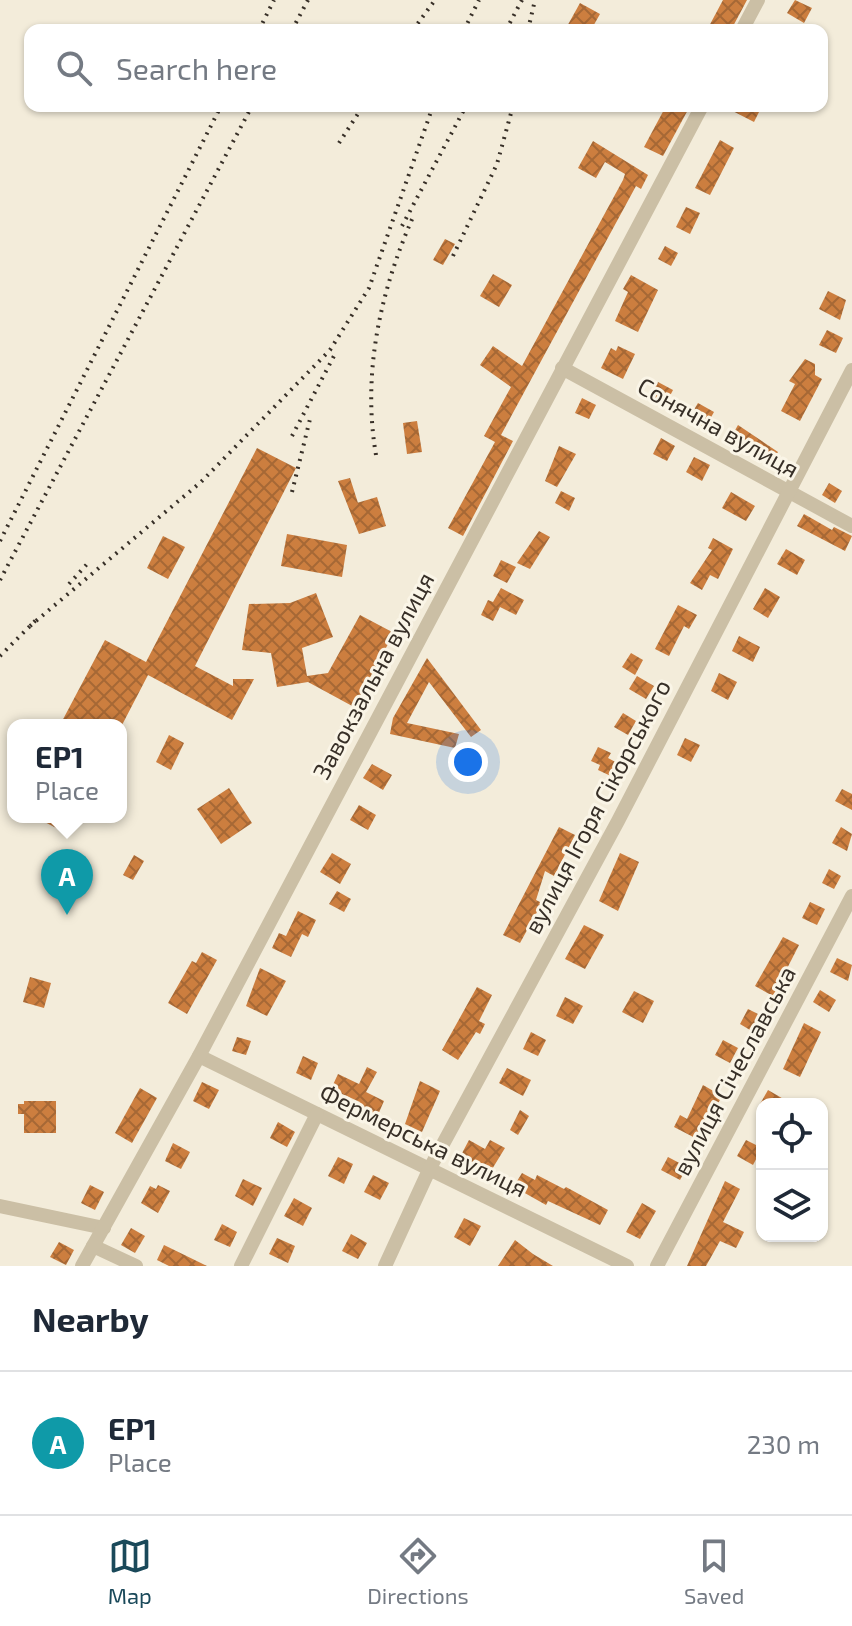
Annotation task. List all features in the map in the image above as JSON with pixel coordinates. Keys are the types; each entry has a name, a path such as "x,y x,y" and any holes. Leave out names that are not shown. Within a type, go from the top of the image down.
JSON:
{"street":[{"path":"745,24 758,0"},
{"name":"Завокзальна вулиця","path":"82,1266 199,1056 699,112"},
{"name":"Сонячна вулиця","path":"562,368 852,526"},
{"name":"вулиця Ігоря Сікорського","path":"385,1266 430,1168 618,821 852,370"},
{"name":"вулиця Січеславська","path":"657,1266 852,896"},
{"name":"Фермерська вулиця","path":"199,1056 627,1266"},
{"path":"241,1266 317,1114"},
{"path":"0,1206 104,1228"},
{"path":"93,1246 136,1266"}],"building":[{"path":"723,0 747,0 734,24 710,24"},
{"path":"795,0 812,8 804,23 787,13"},
{"path":"580,3 600,14 594,24 568,24"},
{"path":"663,112 687,112 663,156 644,147"},
{"path":"735,112 759,112 754,122"},
{"path":"720,140 734,148 710,195 695,188"},
{"path":"593,141 648,175 641,189 636,186 501,435 513,441 463,536 448,528 495,442 484,436 511,387 480,365 493,346 522,366 625,174 605,162 596,178 578,168"},
{"path":"686,207 700,213 690,234 676,227"},
{"path":"445,239 455,244 443,265 433,260"},
{"path":"665,246 678,253 671,266 658,259"},
{"path":"493,274 512,285 499,307 480,296"},
{"path":"631,275 658,290 638,332 615,321 628,292 623,289"},
{"path":"828,291 846,300 840,320 819,309"},
{"path":"827,330 843,338 836,353 819,345"},
{"path":"618,346 635,354 623,379 601,368 611,348 616,351"},
{"path":"805,359 815,364 815,375 822,379 800,421 781,411 795,384 789,381"},
{"path":"658,382 673,390 664,407 649,399"},
{"path":"582,398 596,405 589,419 575,413"},
{"path":"698,403 714,412 705,428 689,418"},
{"path":"417,421 422,452 407,454 403,423"},
{"path":"738,425 778,452 776,455 782,459 777,468 729,441"},
{"path":"661,438 675,446 667,461 653,454"},
{"path":"559,446 576,454 557,487 545,481"},
{"path":"257,448 296,468 195,666 233,686 233,679 254,679 232,720 148,675 125,719 63,719 105,640 146,662"},
{"path":"694,457 710,465 702,481 686,472"},
{"path":"350,478 358,503 377,497 386,526 359,534 338,481"},
{"path":"829,483 842,491 835,503 822,495"},
{"path":"561,491 575,498 569,511 555,503"},
{"path":"731,492 755,506 746,521 722,508"},
{"path":"804,514 832,530 834,527 852,536 845,551 797,526"},
{"path":"539,531 550,537 530,569 517,563"},
{"path":"287,534 347,545 342,577 281,566"},
{"path":"163,536 185,547 168,579 147,568"},
{"path":"713,538 733,549 718,579 710,575 702,590 690,583 712,550 708,548"},
{"path":"786,549 805,560 797,575 777,564"},
{"path":"501,560 516,567 507,583 493,576"},
{"path":"501,588 524,600 516,615 500,607 493,621 481,615 488,600 493,602"},
{"path":"765,588 780,597 768,618 753,609"},
{"path":"316,593 333,637 302,648 307,676 328,673 360,615 394,633 354,707 308,682 277,687 271,653 242,650 249,604 290,603"},
{"path":"678,605 697,615 689,629 684,626 669,656 655,649"},
{"path":"739,636 760,647 753,662 732,651"},
{"path":"631,653 643,660 635,675 622,667"},
{"path":"427,658 481,730 471,737 429,682 407,723 459,734 455,748 390,734 393,718"},
{"path":"719,673 737,682 728,700 711,691"},
{"path":"637,676 654,686 646,699 629,689"},
{"path":"623,713 636,721 628,735 614,727"},
{"path":"169,735 184,743 171,770 156,762"},
{"path":"685,738 700,745 691,762 677,755"},
{"path":"598,747 611,753 608,758 621,765 615,778 598,770 600,765 591,761"},
{"path":"372,764 392,775 383,790 363,778"},
{"path":"229,788 252,823 221,844 197,809"},
{"path":"842,789 852,794 852,810 835,801"},
{"path":"359,805 376,815 368,830 350,820"},
{"path":"47,823 69,823 64,832"},
{"path":"559,827 575,835 554,876 545,871 536,900 542,903 520,943 503,935"},
{"path":"841,827 852,834 847,851 832,843"},
{"path":"332,853 351,864 340,884 320,872"},
{"path":"620,853 639,862 618,911 599,901"},
{"path":"134,855 144,861 133,880 123,875"},
{"path":"829,869 841,876 834,889 822,883"},
{"path":"337,891 351,899 344,912 329,904"},
{"path":"810,902 825,909 817,925 802,918"},
{"path":"298,911 316,920 308,937 302,934 291,957 272,948 279,933 286,936"},
{"path":"584,925 604,935 585,969 565,959"},
{"path":"783,937 799,945 773,996 755,986"},
{"path":"202,952 217,960 187,1014 168,1003 192,961 196,963"},
{"path":"837,958 852,965 848,981 830,972"},
{"path":"260,968 286,981 267,1016 246,1006"},
{"path":"30,977 51,983 44,1008 23,1002"},
{"path":"477,987 492,995 479,1021 485,1024 480,1034 476,1032 458,1060 442,1050"},
{"path":"820,990 836,1000 829,1012 813,1002"},
{"path":"634,991 654,1001 643,1023 622,1012"},
{"path":"565,997 583,1006 573,1024 556,1016"},
{"path":"748,1009 764,1017 755,1033 740,1024"},
{"path":"804,1023 821,1032 800,1077 783,1069"},
{"path":"531,1032 546,1040 538,1056 523,1049"},
{"path":"237,1037 251,1041 246,1055 232,1051"},
{"path":"723,1040 738,1048 730,1063 715,1055"},
{"path":"303,1056 318,1063 311,1080 296,1073"},
{"path":"367,1067 377,1072 366,1092 384,1101 377,1117 357,1108 360,1102 331,1089 338,1074 359,1084"},
{"path":"507,1068 531,1080 523,1096 499,1083"},
{"path":"420,1081 440,1091 422,1132 405,1124"},
{"path":"202,1082 219,1090 209,1109 193,1101"},
{"path":"703,1085 722,1096 699,1140 674,1127 680,1115 687,1119"},
{"path":"140,1088 157,1098 132,1143 115,1133"},
{"path":"768,1090 782,1098 763,1098"},
{"path":"24,1101 56,1101 56,1133 24,1133 24,1114 18,1114 18,1104 24,1104"},
{"path":"520,1110 529,1116 518,1135 510,1130"},
{"path":"278,1122 295,1132 287,1147 270,1138"},
{"path":"469,1140 485,1149 490,1140 505,1148 486,1179 477,1174 480,1168 460,1157"},
{"path":"746,1140 756,1145 753,1165 737,1156"},
{"path":"173,1143 190,1152 181,1169 165,1161"},
{"path":"338,1157 353,1164 344,1184 328,1176"},
{"path":"668,1157 687,1167 680,1180 661,1170"},
{"path":"522,1173 535,1180 537,1175 564,1189 566,1187 608,1210 600,1225 548,1201 546,1205 523,1192 521,1197 511,1191"},
{"path":"373,1175 389,1183 380,1200 364,1192"},
{"path":"243,1179 262,1188 253,1206 235,1196"},
{"path":"725,1181 740,1189 723,1222 744,1232 736,1248 720,1241 706,1266 687,1266"},
{"path":"90,1185 104,1192 95,1210 81,1203"},
{"path":"158,1185 170,1191 158,1213 141,1203 150,1186 156,1189"},
{"path":"294,1198 312,1208 303,1226 284,1216"},
{"path":"642,1203 656,1211 640,1239 626,1232"},
{"path":"464,1218 481,1226 470,1246 454,1237"},
{"path":"222,1224 237,1232 230,1247 214,1240"},
{"path":"131,1228 145,1236 135,1253 121,1245"},
{"path":"351,1234 367,1243 358,1259 342,1251"},
{"path":"277,1238 295,1246 288,1263 269,1254"},
{"path":"515,1240 533,1254 553,1266 498,1266"},
{"path":"59,1242 74,1250 66,1265 50,1257"},
{"path":"164,1245 207,1266 169,1266 157,1260"}],"railway":[{"path":"262,24 274,0"},
{"path":"295,24 308,0"},
{"path":"417,24 435,0"},
{"path":"467,24 479,0"},
{"path":"509,24 522,0"},
{"path":"529,24 535,0"},
{"path":"0,541 218,112"},
{"path":"0,580 249,112"},
{"path":"339,143 359,112"},
{"path":"30,626 201,482 330,350 369,288 431,112"},
{"path":"402,226 463,112"},
{"path":"453,256 497,164 511,112"},
{"path":"376,455 371,394 377,334 391,274 413,217"},
{"path":"292,436 335,354"},
{"path":"292,492 311,415"},
{"path":"69,584 88,563"},
{"path":"0,656 37,619"}],"place":[{"name":"ЕР1","path":"67,915"}]}
